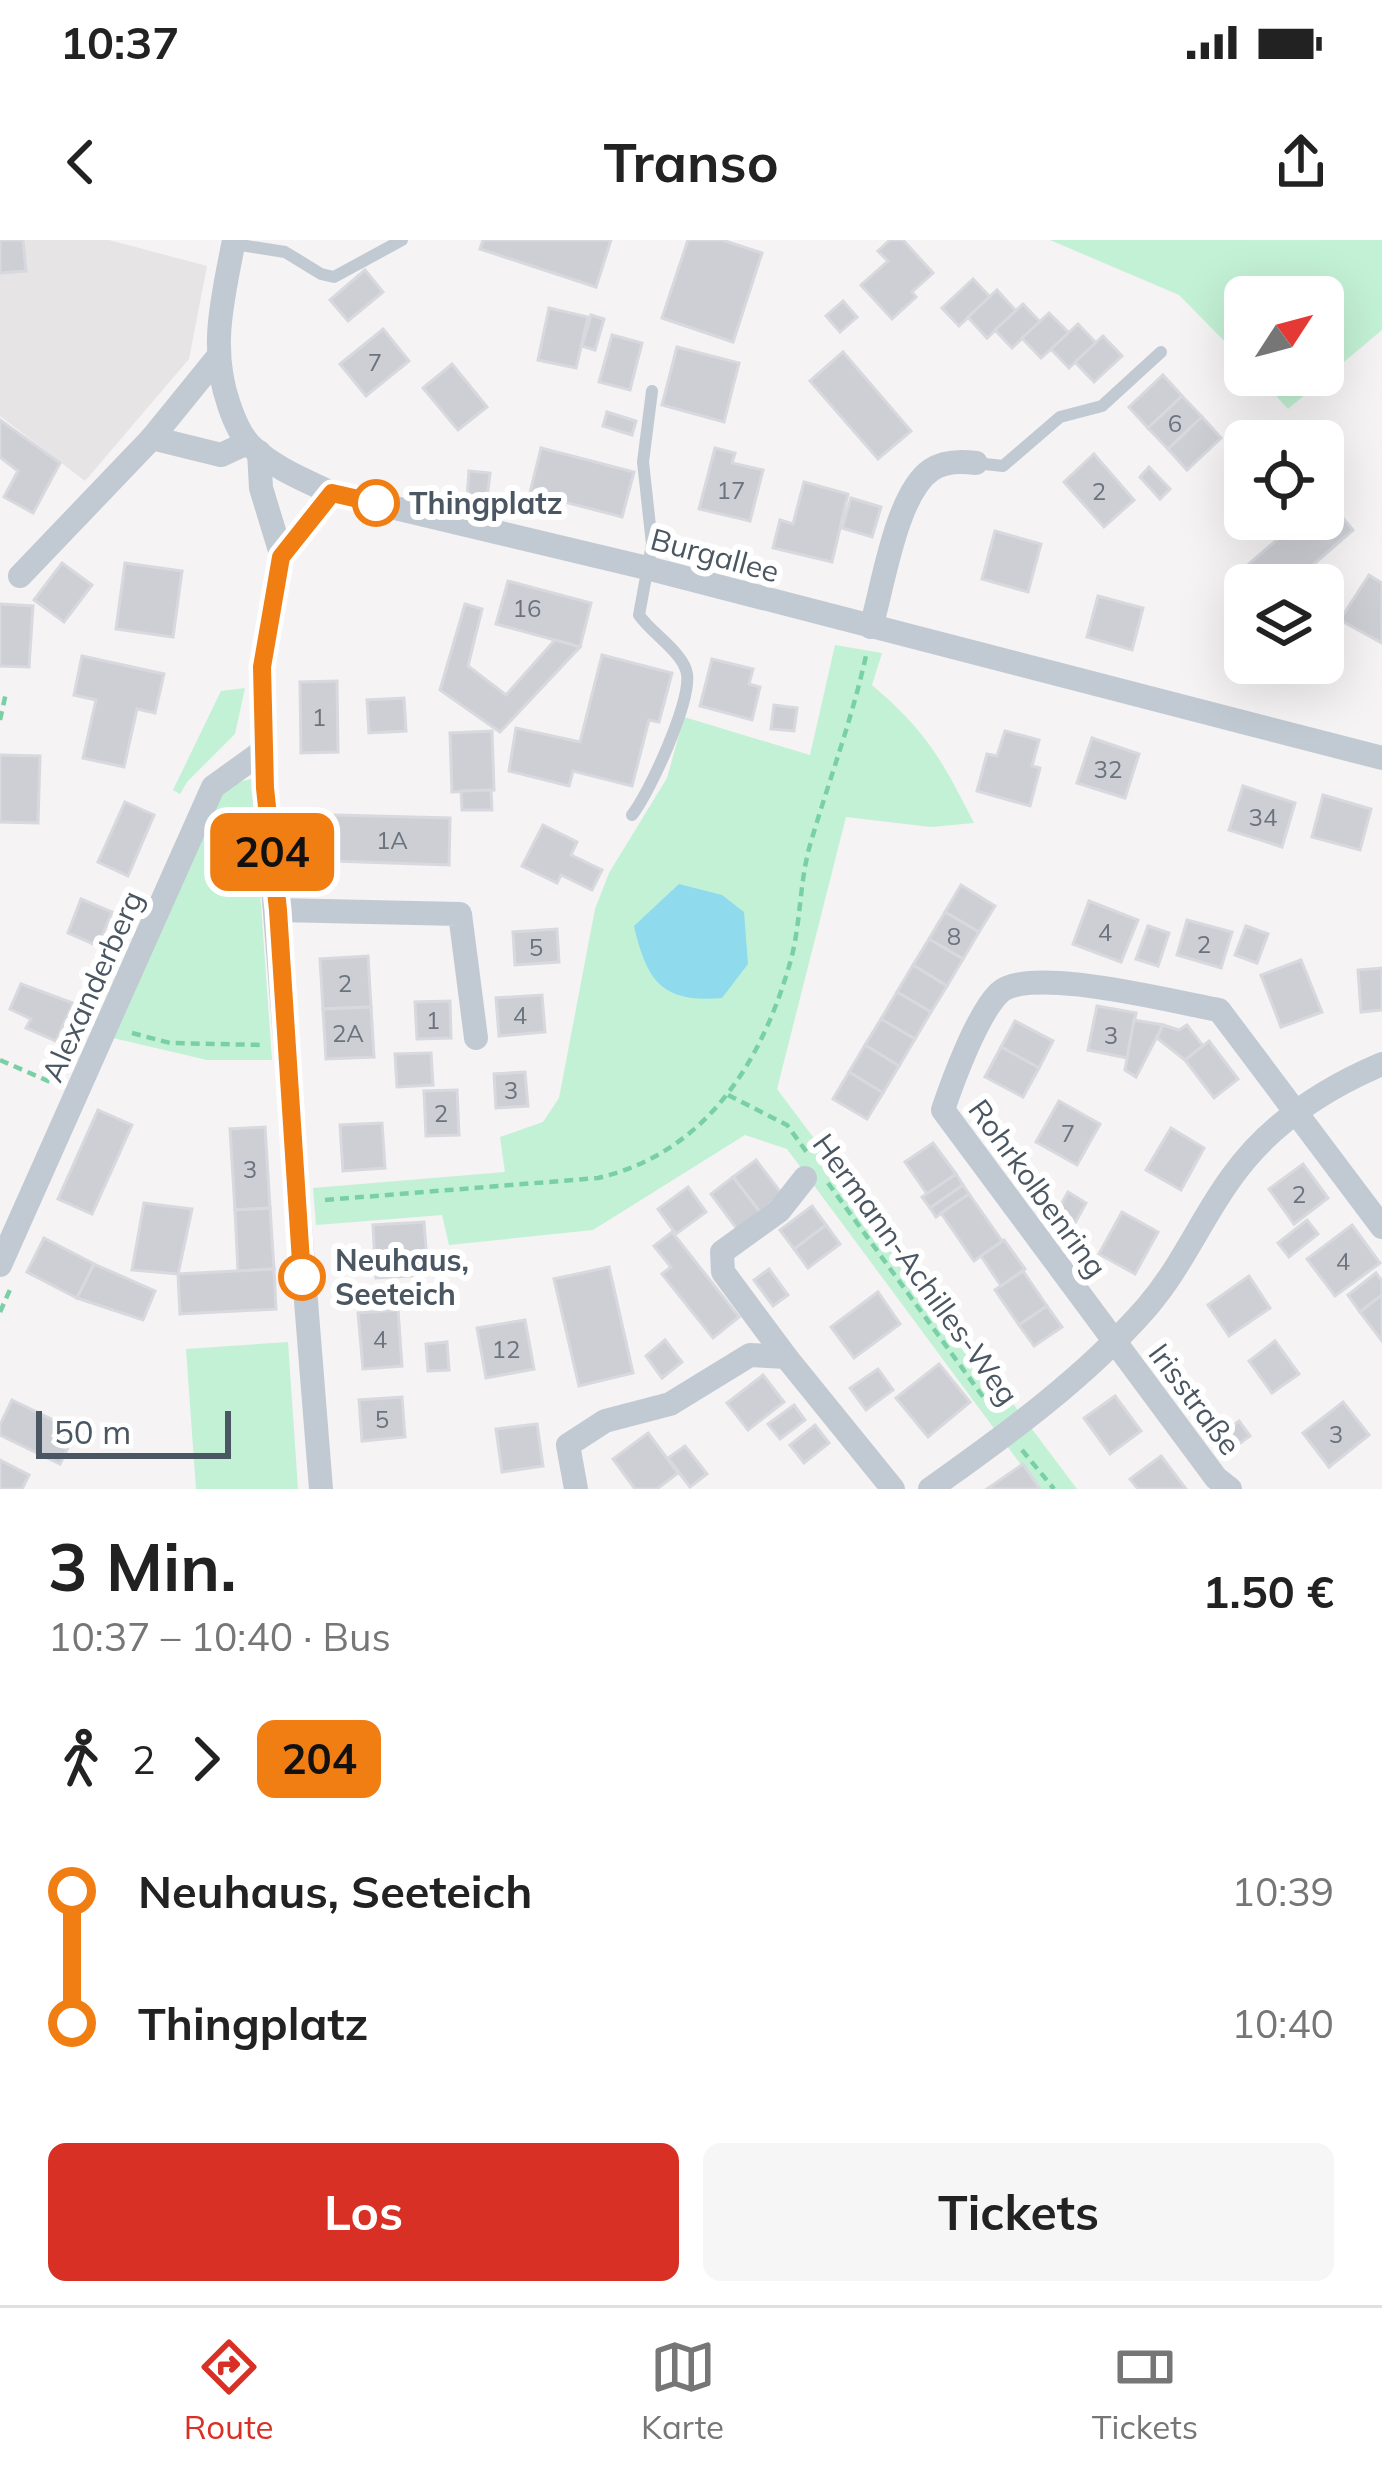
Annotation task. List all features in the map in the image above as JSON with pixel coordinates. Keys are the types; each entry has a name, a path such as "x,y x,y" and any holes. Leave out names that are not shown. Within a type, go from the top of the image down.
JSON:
{"street":[{"path":"234,242 217,358 228,404 253,448 281,557 262,667 263,751 321,1489"},
{"path":"20,576 152,438 217,358"},
{"path":"152,438 221,455 253,448"},
{"name":"Burgallee","path":"253,448 292,475 332,493 647,568 1382,758"},
{"path":"872,627 906,502 918,482 948,463 976,463"},
{"path":"281,557 332,493"},
{"name":"Alexanderberg","path":"0,1264 213,787 263,751"},
{"path":"278,910 460,914 476,1038"},
{"name":"Rohrkolbenring","path":"1114,1342 943,1111 962,1056 999,992 1017,982 1052,980 1219,1010 1295,1113"},
{"path":"930,1489 1009,1433 1114,1342 1176,1273 1250,1154 1295,1113 1340,1082 1382,1064"},
{"path":"1295,1113 1382,1227"},
{"path":"816,1175 779,1211 722,1252 723,1272 893,1489"},
{"name":"Irisstraße","path":"1114,1342 1216,1478 1231,1489"},
{"path":"576,1489 568,1445 605,1420 670,1404 750,1355 786,1357"}],"lane":[{"path":"234,242 285,252 334,277 402,240"},
{"path":"976,463 1003,466 1060,417 1102,406 1161,352"},
{"path":"632,815 645,798 671,737 687,679 686,670 639,615 653,530 643,449 652,391"}],"path":[{"path":"296,1203 598,1178 637,1169 672,1149 707,1120 753,1052 790,964 808,849 849,723 872,627"},
{"path":"0,720 7,693"},
{"path":"121,1030 170,1043 286,1045"},
{"path":"0,1060 76,1093"},
{"name":"Hermann-Achilles-Weg","path":"728,1095 787,1125 816,1175 1054,1489"}],"shaded area":[{"path":"0,240 109,240 207,266 189,359 85,481 0,416"}],"green space":[{"path":"1050,240 1382,240 1382,330 1344,362 1344,276 1224,276 1224,341 1179,295"},
{"path":"1276,396 1303,396 1288,409"},
{"path":"835,645 882,653 872,685 932,748 974,823 931,827 846,817 777,1089 1077,1489 1039,1489 787,1149 745,1135 593,1230 449,1245 442,1215 316,1225 313,1188 505,1172 500,1137 543,1122 559,1098 595,909 609,873 667,778 684,717 810,755"},
{"path":"245,688 235,734 180,794 173,790 221,691"},
{"path":"252,779 272,1060 207,1060 113,1038 211,804 228,784"},
{"path":"288,1342 298,1489 196,1489 186,1349"}],"water":[{"path":"679,884 722,895 744,912 748,964 722,998 671,992 660,985 645,962 634,926"}],"building":[{"path":"0,240 23,240 26,271 0,273"},
{"path":"483,240 611,240 596,287 480,249"},
{"path":"688,240 722,240 762,253 733,342 662,318"},
{"path":"890,240 903,240 933,273 892,319 861,285 888,261 878,251"},
{"path":"365,270 383,292 348,321 330,300"},
{"path":"973,279 990,297 959,326 942,308"},
{"path":"997,290 1016,311 987,338 968,317"},
{"path":"843,301 857,317 840,332 826,316"},
{"path":"1023,304 1040,322 1012,348 995,330"},
{"path":"549,308 588,317 576,368 538,360"},
{"path":"1049,313 1069,333 1041,358 1022,338"},
{"path":"591,315 604,319 595,350 582,346"},
{"path":"1078,324 1096,343 1069,368 1051,349"},
{"path":"383,329 409,361 366,396 340,364"},
{"path":"612,335 642,343 630,390 599,382"},
{"path":"1103,336 1122,356 1094,382 1075,362"},
{"path":"677,347 739,363 724,422 662,405"},
{"path":"843,352 911,431 878,459 810,381"},
{"path":"452,364 487,407 458,430 423,388"},
{"path":"1163,375 1182,396 1148,428 1129,407"},
{"path":"1182,396 1202,417 1168,449 1148,428"},
{"path":"607,412 636,421 632,435 603,426"},
{"path":"1202,417 1221,438 1187,470 1168,449"},
{"path":"0,420 60,463 33,513 4,497 18,471 0,457"},
{"path":"541,448 634,472 622,517 530,493"},
{"path":"715,448 735,453 732,463 763,470 750,521 699,509"},
{"path":"1094,454 1134,500 1104,527 1064,482"},
{"path":"1149,467 1170,489 1160,499 1140,477"},
{"path":"469,471 490,473 487,499 467,497"},
{"path":"804,482 848,494 832,562 773,548 780,520 793,524"},
{"path":"851,498 881,507 872,537 842,528"},
{"path":"995,531 1041,544 1028,592 982,579"},
{"path":"1277,540 1341,540 1314,564 1249,564"},
{"path":"62,563 92,585 64,622 34,600"},
{"path":"125,563 182,571 173,637 116,629"},
{"path":"1369,575 1382,583 1382,643 1344,622 1344,614"},
{"path":"508,581 591,603 580,647 496,624"},
{"path":"1098,596 1143,608 1132,650 1087,637"},
{"path":"0,604 33,606 29,667 0,666"},
{"path":"465,604 482,609 468,666 506,695 555,640 580,647 500,732 440,690"},
{"path":"602,655 672,673 659,722 649,720 632,786 573,771 569,786 509,771 516,728 580,742"},
{"path":"82,656 164,674 155,713 137,709 124,767 83,758 96,700 74,695"},
{"path":"712,659 753,669 749,684 760,687 752,720 700,706"},
{"path":"337,681 338,752 301,753 300,682"},
{"path":"404,698 406,731 369,733 367,700"},
{"path":"774,705 797,708 794,731 771,729"},
{"path":"492,731 494,790 452,792 450,733"},
{"path":"1005,731 1039,740 1032,766 1040,768 1030,806 977,791 987,754 997,756"},
{"path":"1092,738 1139,754 1125,798 1077,783"},
{"path":"0,755 40,756 38,823 0,822"},
{"path":"1243,786 1295,803 1282,847 1229,830"},
{"path":"491,790 492,810 462,810 461,791"},
{"path":"1323,795 1371,809 1360,850 1312,837"},
{"path":"125,802 154,815 128,876 98,862"},
{"path":"335,815 450,818 449,865 334,861"},
{"path":"543,825 577,842 571,855 602,870 592,890 561,875 557,883 522,866"},
{"path":"961,885 995,906 979,932 945,912"},
{"path":"81,899 112,912 98,946 68,933"},
{"path":"1089,901 1138,920 1121,962 1073,944"},
{"path":"945,912 979,932 963,959 929,939"},
{"path":"1187,920 1232,932 1221,968 1177,955"},
{"path":"1148,926 1169,933 1158,966 1136,959"},
{"path":"1246,926 1268,934 1257,963 1235,955"},
{"path":"557,929 559,962 515,965 513,932"},
{"path":"929,939 963,959 947,986 913,965"},
{"path":"368,956 371,1007 323,1009 320,959"},
{"path":"1301,960 1322,1012 1281,1027 1261,975"},
{"path":"913,965 947,986 931,1012 897,992"},
{"path":"1382,968 1382,1010 1361,1012 1358,970"},
{"path":"21,984 73,1003 56,1041 26,1028 31,1019 10,1009"},
{"path":"897,992 931,1012 915,1039 881,1019"},
{"path":"542,995 545,1032 499,1036 496,998"},
{"path":"450,1001 451,1038 417,1039 415,1002"},
{"path":"1097,1006 1136,1013 1127,1058 1088,1050"},
{"path":"371,1007 374,1057 326,1059 323,1009"},
{"path":"881,1019 915,1039 899,1066 865,1045"},
{"path":"1134,1020 1163,1025 1136,1077 1125,1070"},
{"path":"1015,1021 1053,1041 1039,1068 1001,1047"},
{"path":"1163,1025 1179,1030 1187,1025 1203,1046 1185,1060 1157,1038"},
{"path":"1209,1041 1238,1079 1214,1098 1185,1060"},
{"path":"865,1045 899,1066 883,1093 849,1072"},
{"path":"1001,1047 1039,1068 1023,1097 985,1077"},
{"path":"431,1053 433,1085 397,1087 395,1054"},
{"path":"525,1072 528,1106 496,1108 494,1074"},
{"path":"849,1072 883,1093 867,1119 833,1099"},
{"path":"457,1090 459,1135 426,1136 424,1091"},
{"path":"1059,1101 1100,1124 1077,1165 1036,1142"},
{"path":"98,1110 132,1125 92,1214 58,1199"},
{"path":"382,1123 385,1168 343,1171 340,1125"},
{"path":"265,1127 270,1208 235,1210 230,1129"},
{"path":"1171,1128 1204,1148 1181,1190 1146,1170"},
{"path":"933,1143 956,1174 927,1194 905,1162"},
{"path":"756,1160 782,1194 760,1212 733,1177"},
{"path":"1303,1164 1328,1198 1294,1224 1269,1189"},
{"path":"956,1174 963,1185 930,1208 922,1197"},
{"path":"733,1177 760,1212 737,1229 711,1194"},
{"path":"963,1185 969,1194 936,1217 930,1208"},
{"path":"688,1187 706,1212 676,1234 658,1209"},
{"path":"1068,1192 1086,1203 1069,1234 1050,1224"},
{"path":"969,1194 1002,1241 974,1261 941,1213"},
{"path":"144,1203 192,1209 178,1274 132,1270"},
{"path":"812,1206 826,1225 794,1249 780,1230"},
{"path":"270,1208 274,1269 238,1271 235,1210"},
{"path":"1122,1212 1158,1232 1135,1274 1099,1254"},
{"path":"1307,1220 1318,1234 1289,1257 1278,1243"},
{"path":"424,1222 428,1275 376,1278 373,1225"},
{"path":"826,1225 840,1244 808,1268 794,1249"},
{"path":"1352,1225 1380,1263 1335,1296 1307,1259"},
{"path":"672,1232 739,1317 713,1338 662,1274 671,1267 654,1246"},
{"path":"44,1238 94,1264 77,1298 27,1272"},
{"path":"1004,1240 1025,1269 1001,1286 981,1256"},
{"path":"94,1264 155,1291 143,1320 77,1298"},
{"path":"609,1267 633,1373 579,1386 554,1279"},
{"path":"274,1269 276,1309 180,1314 178,1274"},
{"path":"769,1269 788,1295 773,1306 754,1280"},
{"path":"1023,1271 1047,1306 1019,1325 995,1290"},
{"path":"1376,1273 1382,1281 1382,1295 1360,1312 1348,1295"},
{"path":"1249,1276 1270,1308 1229,1336 1208,1305"},
{"path":"878,1292 900,1324 854,1358 831,1327"},
{"path":"1382,1295 1382,1341 1360,1312"},
{"path":"1047,1306 1062,1327 1034,1346 1019,1325"},
{"path":"398,1310 402,1366 363,1369 358,1313"},
{"path":"525,1320 534,1369 486,1378 477,1328"},
{"path":"665,1340 682,1362 662,1378 646,1356"},
{"path":"1275,1341 1299,1374 1272,1393 1249,1361"},
{"path":"447,1342 449,1370 428,1371 426,1344"},
{"path":"939,1364 970,1402 928,1437 896,1398"},
{"path":"878,1369 893,1390 866,1410 850,1388"},
{"path":"763,1375 784,1402 748,1430 727,1403"},
{"path":"1115,1396 1141,1431 1110,1454 1084,1418"},
{"path":"402,1397 405,1437 362,1441 359,1400"},
{"path":"12,1400 76,1431 60,1464 0,1435"},
{"path":"1343,1402 1369,1435 1329,1467 1303,1433"},
{"path":"794,1405 805,1420 780,1439 768,1424"},
{"path":"1239,1421 1250,1436 1225,1454 1214,1440"},
{"path":"537,1424 543,1466 502,1472 496,1429"},
{"path":"815,1425 829,1443 804,1463 790,1445"},
{"path":"648,1433 678,1473 657,1489 635,1489 613,1459"},
{"path":"685,1446 707,1474 690,1487 668,1458"},
{"path":"1161,1456 1186,1489 1138,1489 1130,1479"},
{"path":"0,1460 29,1475 22,1489 0,1489"},
{"path":"1023,1464 1040,1489 987,1489"}],"bus line":[{"name":"204","path":"302,1277 278,910 265,788 262,667 281,557 332,493 376,503"}],"place":[{"name":"Thingplatz","path":"376,503"},
{"name":"Neuhaus, Seeteich","path":"302,1277"}]}
